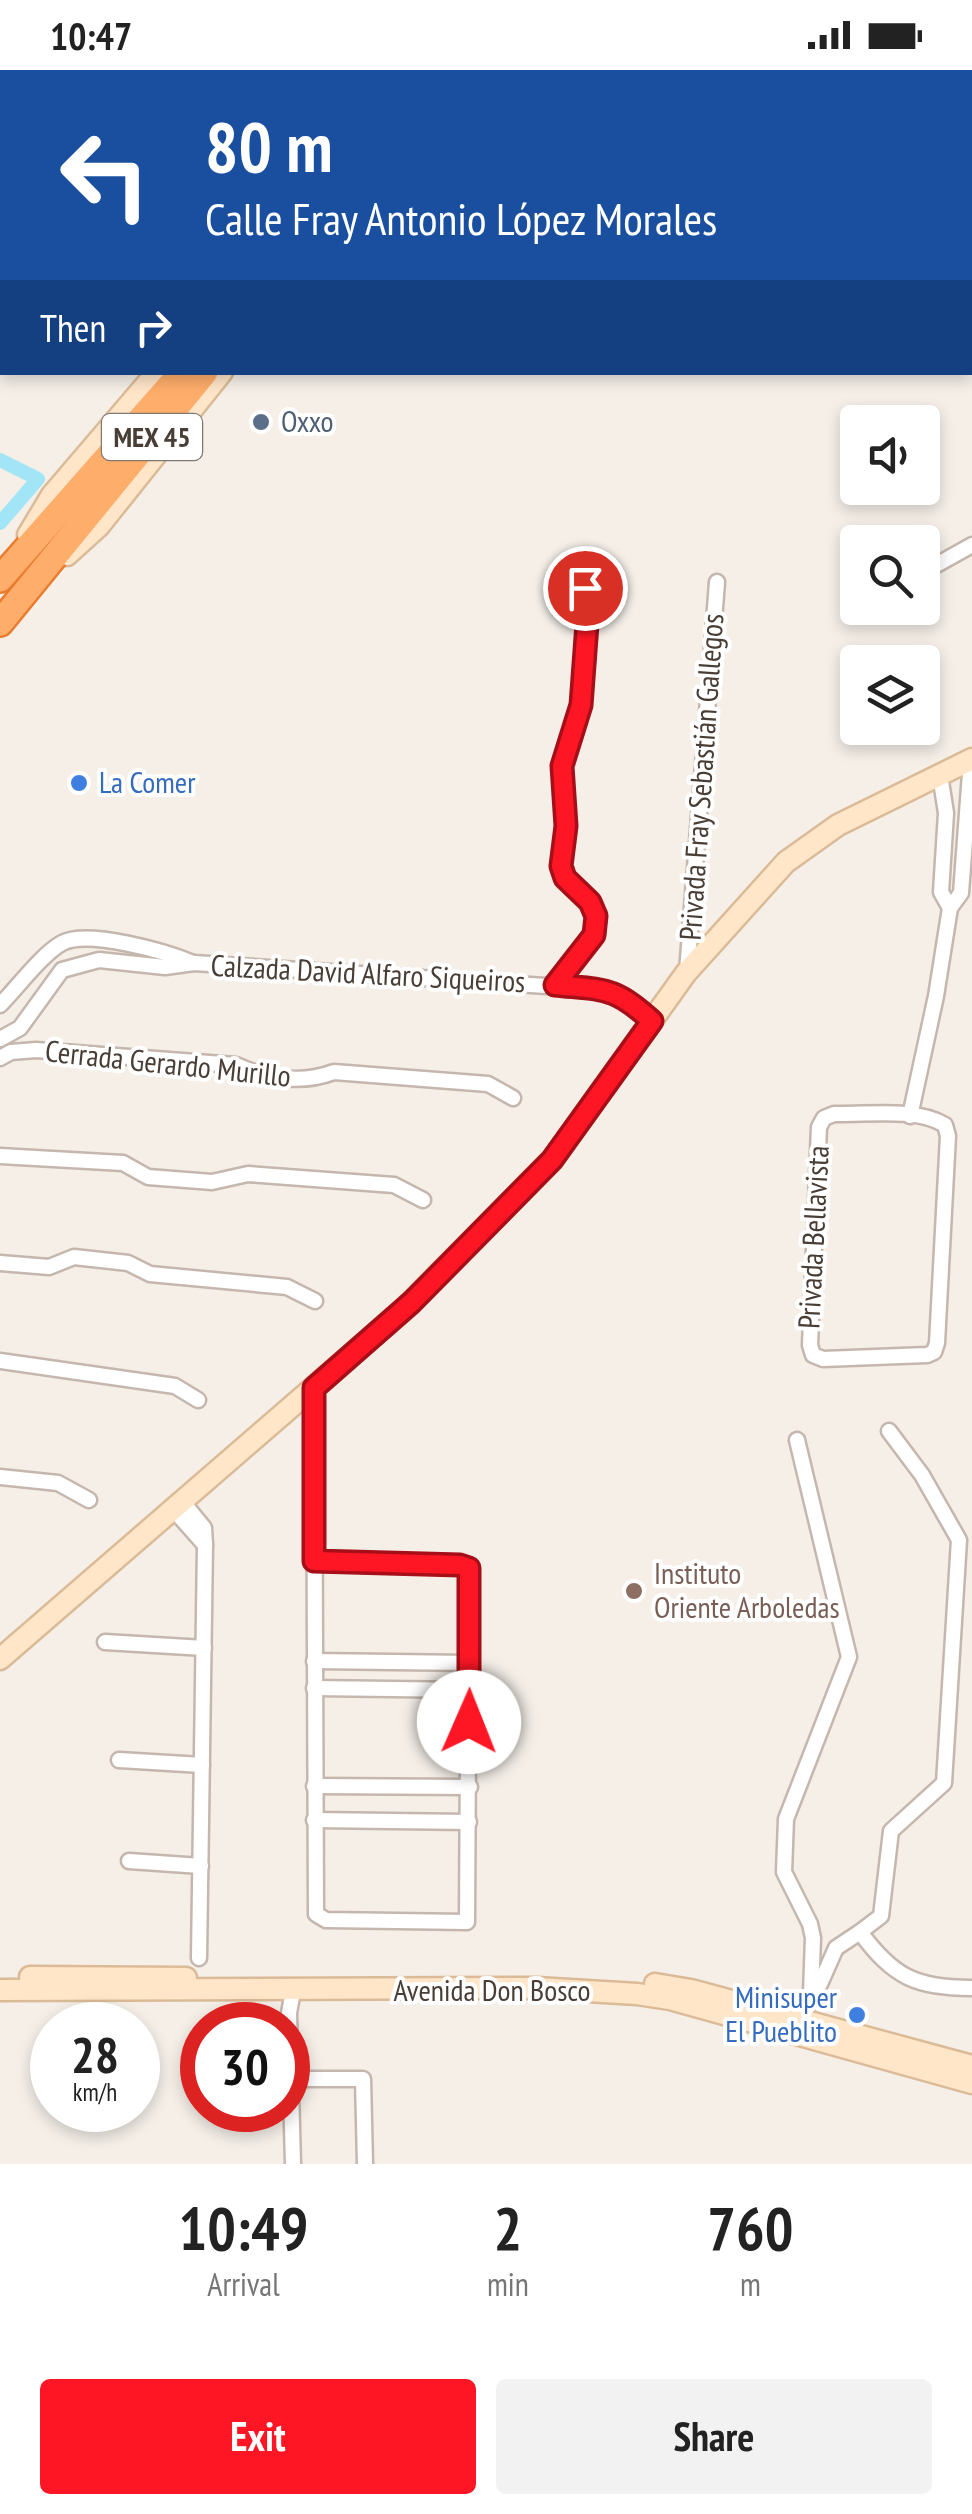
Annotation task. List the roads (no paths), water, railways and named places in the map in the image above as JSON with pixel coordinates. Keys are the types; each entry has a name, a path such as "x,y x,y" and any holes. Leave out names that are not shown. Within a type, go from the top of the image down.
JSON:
{"highway":[{"name":"MEX 45","path":"0,622 180,375"},
{"name":"MEX 45","path":"0,579 90,494 201,375"}],"street":[{"path":"0,579 52,494 154,375"},
{"path":"21,596 100,526 220,375"},
{"path":"940,563 972,545"},
{"name":"Privada Fray Sebastián Gallegos","path":"686,973 717,582"},
{"path":"555,985 594,935 596,916 590,902 565,878 561,866 566,826 562,766 581,705 587,624 585,588"},
{"path":"0,1660 412,1302 552,1160 686,973 803,847 838,825 971,759"},
{"path":"910,1116 950,908 960,894 971,759"},
{"path":"940,775 946,807 942,892 950,908"},
{"name":"Calzada David Alfaro Siqueiros","path":"0,1006 63,942 88,939 161,949 194,963"},
{"name":"Calzada David Alfaro Siqueiros","path":"0,1040 20,1028 62,970 100,960 165,967 194,963 608,990 626,997 652,1021"},
{"name":"Cerrada Gerardo Murillo","path":"0,1058 11,1052 36,1050 236,1065 260,1076 314,1079 334,1072 488,1084 513,1098"},
{"name":"Privada Bellavista","path":"834,1114 910,1116 937,1120 946,1125 948,1136 934,1352 927,1356 823,1359 813,1355 810,1345 819,1127 824,1118 834,1114"},
{"path":"0,1156 123,1163 148,1177 212,1182 248,1174 394,1185 423,1200"},
{"path":"0,1262 50,1267 74,1258 128,1263 150,1274 287,1286 315,1301"},
{"path":"0,1361 175,1386 198,1400"},
{"path":"314,1388 314,1561 314,1820 316,1914 319,1918 467,1922 469,1568 314,1561"},
{"path":"811,1994 820,1984 836,1948 880,1916 890,1831 944,1783 959,1543 922,1475 890,1431"},
{"path":"797,1440 849,1657 786,1819 784,1872 812,1932 811,1994 801,2029"},
{"path":"0,1477 58,1483 90,1500"},
{"path":"177,1505 205,1545 199,1958"},
{"path":"105,1642 204,1648"},
{"path":"314,1660 471,1663"},
{"path":"314,1688 469,1690"},
{"path":"119,1760 202,1765"},
{"path":"314,1786 470,1786"},
{"path":"314,1820 469,1822"},
{"path":"129,1861 201,1866"},
{"path":"860,1932 880,1959 900,1975 935,1985 972,1988"},
{"name":"Avenida Don Bosco","path":"0,1976 636,1982 692,1990 972,2083"},
{"name":"Avenida Don Bosco","path":"0,1990 293,1991 507,1982"},
{"path":"291,2002 293,1991"},
{"name":"Avenida Don Bosco","path":"801,2029 972,2066"},
{"path":"310,2079 363,2079 365,2164"},
{"path":"293,2132 293,2164"}],"waterway":[{"path":"0,460 38,479 0,523"}],"place":[{"name":"Oxxo","path":"261,422"},
{"name":"La Comer","path":"79,783"},
{"name":"Instituto Oriente Arboledas","path":"634,1591"},
{"name":"Minisuper El Pueblito","path":"857,2015"}]}
